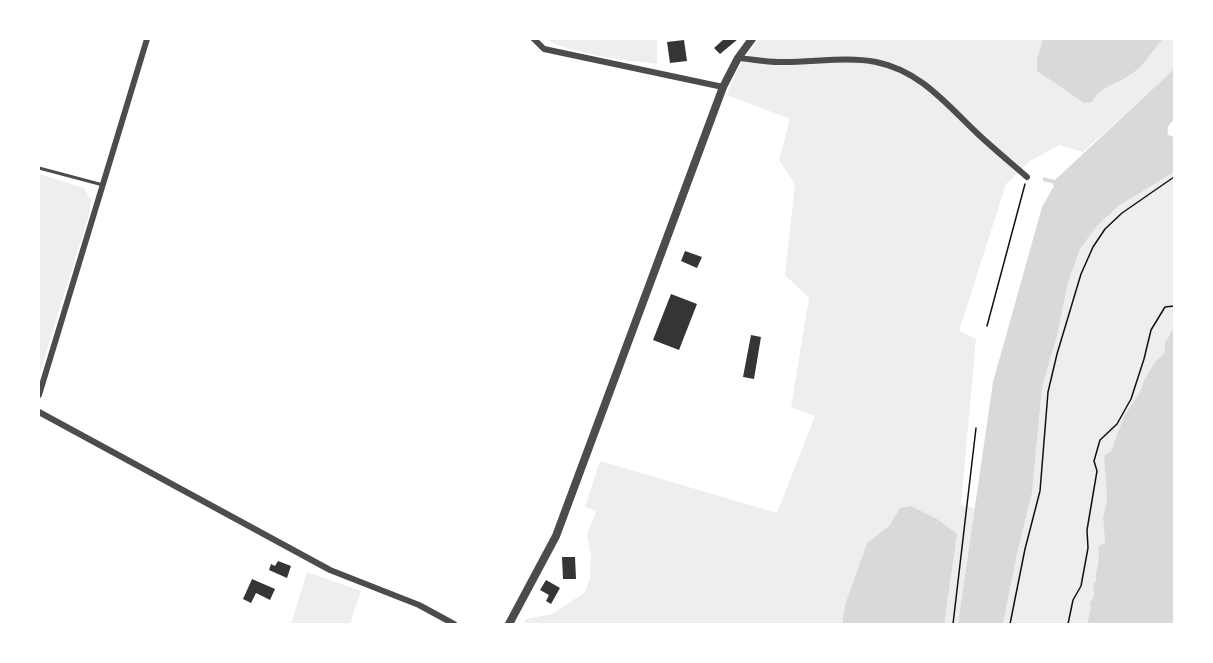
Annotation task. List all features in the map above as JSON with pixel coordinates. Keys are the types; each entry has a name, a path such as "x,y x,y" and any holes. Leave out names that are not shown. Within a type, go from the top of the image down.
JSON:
{"street":[{"path":"39,395 147,39"},
{"path":"534,39 544,49 723,87"},
{"path":"509,624 556,536 723,87 738,58 752,39"},
{"path":"738,58 777,62 873,61 897,68 913,75 937,93 1027,177"},
{"path":"39,412 330,570 419,605 454,624"}],"lane":[{"path":"39,168 103,185"}],"path":[{"path":"987,326 1027,177"},
{"path":"1010,624 1041,484 1048,392 1057,354 1082,274 1093,247 1105,229 1122,213 1174,177"},
{"path":"1068,624 1073,600 1081,586 1088,548 1087,530 1097,471 1094,461 1100,440 1117,424 1131,399 1151,330 1165,307 1174,306"},
{"path":"953,624 976,428"}],"shaded area":[{"path":"545,39 657,39 657,64 585,53"},
{"path":"759,39 1043,39 1037,71 1084,103 1112,83 1128,77 1163,39 1174,39 1174,69 1083,152 1060,145 1030,161 1006,184 959,331 976,339 961,505 975,508 958,624 945,624 946,611 900,508 889,526 867,543 845,605 842,624 524,624 526,619 552,614 584,593 590,579 591,555 587,535 596,511 585,507 600,461 777,513 815,416 791,407 809,298 785,275 795,184 779,160 790,119 727,95 740,66"},
{"path":"1043,39 1163,39 1133,73 1103,90 1092,102 1084,103 1037,71 1037,59"},
{"path":"1174,69 1174,120 1169,125 1168,135 1174,137 1174,172 1117,207 1096,227 1080,249 1068,283 1057,336 1042,388 1032,493 1003,624 958,624 993,382 1042,207 1054,186 1052,183 1043,181 1043,177 1055,180"},
{"path":"1174,172 1174,327 1165,343 1164,353 1155,362 1140,392 1124,416 1111,451 1104,456 1107,499 1103,518 1105,542 1097,563 1088,624 1003,624 1032,493 1042,388 1057,336 1068,283 1080,249 1096,227 1117,207"},
{"path":"39,174 84,188 91,200 89,215 39,375"},
{"path":"1174,327 1174,624 1087,624 1094,595 1093,585 1096,580 1098,547 1105,542 1103,518 1107,499 1104,456 1111,451 1124,416 1140,392 1155,362 1164,353 1165,343"},
{"path":"911,506 937,519 957,534 945,624 842,624 845,605 867,543 889,526 900,508"},
{"path":"307,572 361,591 350,624 291,624"}],"building":[{"path":"724,39 738,39 720,54 714,48"},
{"path":"684,40 687,61 670,63 667,42"},
{"path":"685,251 702,257 697,268 681,261"},
{"path":"671,294 697,304 679,350 653,340"},
{"path":"751,335 761,337 754,379 743,377"},
{"path":"562,557 575,557 576,579 563,579"},
{"path":"278,561 291,566 287,578 269,570 271,564 275,566"},
{"path":"252,579 275,589 270,600 256,593 251,603 243,599"},
{"path":"546,580 560,588 551,604 546,601 549,595 540,590"}]}
